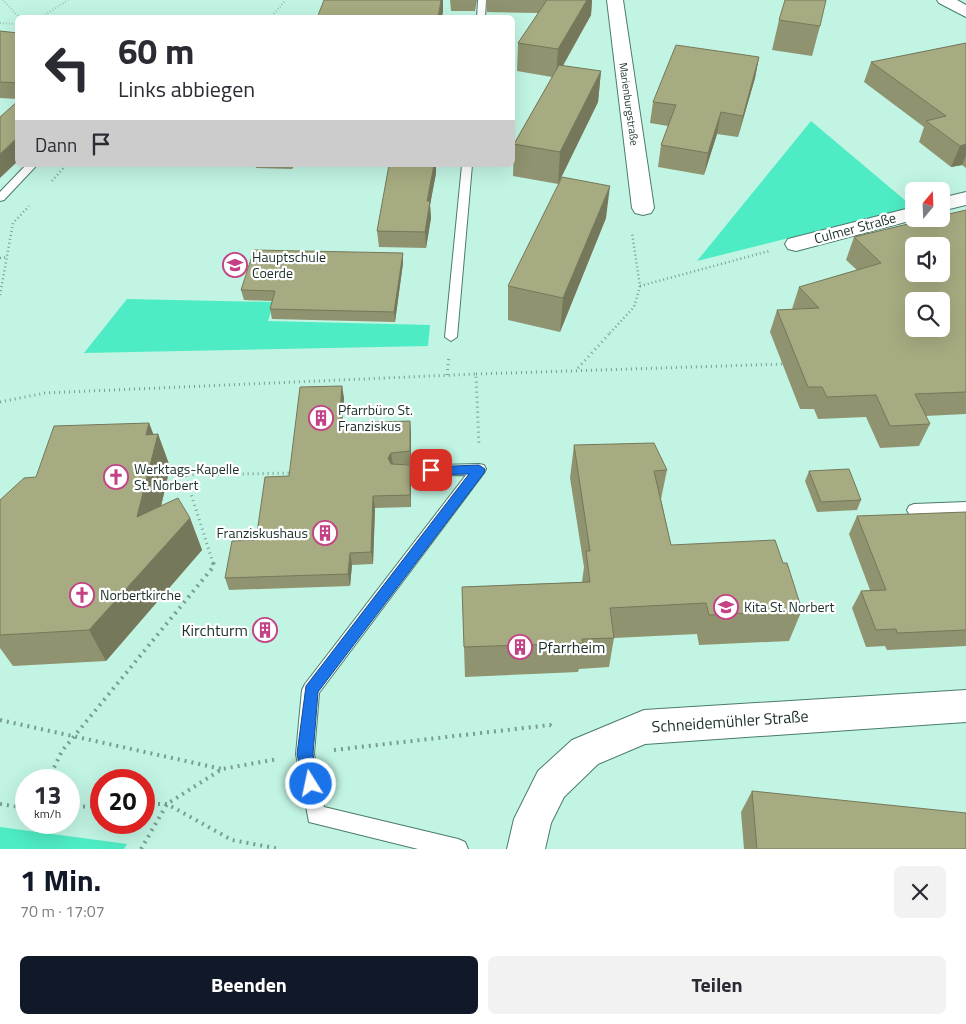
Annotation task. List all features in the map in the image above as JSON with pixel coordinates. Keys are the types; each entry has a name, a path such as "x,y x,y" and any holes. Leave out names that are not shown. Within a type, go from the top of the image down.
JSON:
{"street":[{"name":"Marienburgstraße","path":"615,0 643,208"},
{"path":"945,0 966,12"},
{"path":"950,202 966,198"},
{"name":"Culmer Straße","path":"796,244 905,214"},
{"name":"Schneidemühler Straße","path":"526,849 533,818 551,784 585,752 644,727 966,706"}],"lane":[{"path":"481,15 482,0"},
{"path":"0,198 30,167"},
{"path":"452,337 467,167"},
{"path":"398,471 479,469"},
{"path":"458,849 316,815 305,754 311,690 479,469"},
{"path":"914,510 966,508"}],"path":[{"path":"3,0 17,15"},
{"path":"45,15 68,0"},
{"path":"273,15 286,0"},
{"path":"0,23 15,24"},
{"path":"46,187 64,167"},
{"path":"0,295 13,223 33,201"},
{"path":"578,369 634,307 640,286 630,221 643,208"},
{"path":"640,286 796,244"},
{"path":"0,258 8,257"},
{"path":"0,402 45,393 578,369 787,364"},
{"path":"476,374 479,469"},
{"path":"54,769 62,752 75,735 214,566 185,475 301,473"},
{"path":"0,720 75,735 222,769"},
{"path":"141,849 167,804 222,769 305,754 550,725 585,752"},
{"path":"0,804 15,806"},
{"path":"155,804 167,804 232,840 280,849"}],"green space":[{"path":"811,121 905,200 905,209 697,261"},
{"path":"127,299 274,302 268,321 430,325 428,346 84,353"},
{"path":"0,827 15,829 15,834 52,834 127,844 124,849 0,849"}],"building":[{"path":"324,0 441,0 438,15 318,15"},
{"path":"547,0 587,0 558,49 518,43"},
{"path":"785,0 826,0 820,26 779,20"},
{"path":"0,31 15,33 15,83 0,82"},
{"path":"966,43 966,144 960,146 926,121 946,116 871,62"},
{"path":"676,45 759,57 743,116 721,112 708,153 661,145 676,105 653,102"},
{"path":"559,65 601,71 560,152 515,144"},
{"path":"15,104 15,140 0,154 0,117"},
{"path":"389,167 434,167 427,201 430,201 425,232 377,231"},
{"path":"562,177 610,186 563,298 508,286"},
{"path":"966,210 966,392 915,394 930,424 890,426 876,395 827,397 822,387 808,387 777,310 819,308 799,287 881,263 854,237 905,225 905,228 950,228 950,214"},
{"path":"254,250 403,253 394,312 270,309 275,291 241,290"},
{"path":"342,386 339,423 410,421 410,451 391,453 388,458 391,464 410,465 410,495 373,496 371,552 350,553 348,574 225,578 232,541 256,540 265,477 289,476 300,387"},
{"path":"149,423 146,435 158,434 137,517 178,498 190,518 89,630 0,635 0,500 24,478 36,477 54,426"},
{"path":"654,443 667,470 654,471 671,545 775,540 783,563 787,563 802,610 709,615 706,603 610,608 614,638 582,639 583,643 464,647 462,587 590,582 586,551 590,551 574,445"},
{"path":"849,469 861,500 821,502 809,471"},
{"path":"966,512 966,630 897,633 896,629 876,630 861,591 886,590 857,516"},
{"path":"752,791 966,813 966,849 757,849"}],"place":[{"name":"Hauptschule Coerde","path":"235,265"},
{"name":"Pfarrbüro St. Franziskus","path":"321,418"},
{"name":"Werktags-Kapelle St. Norbert","path":"116,477"},
{"name":"Franziskushaus","path":"325,533"},
{"name":"Norbertkirche","path":"82,595"},
{"name":"Kita St. Norbert","path":"726,607"},
{"name":"Kirchturm","path":"265,630"},
{"name":"Pfarrheim","path":"520,647"}],"route":[{"path":"311,784 305,754 311,690 479,469 431,470"}]}
